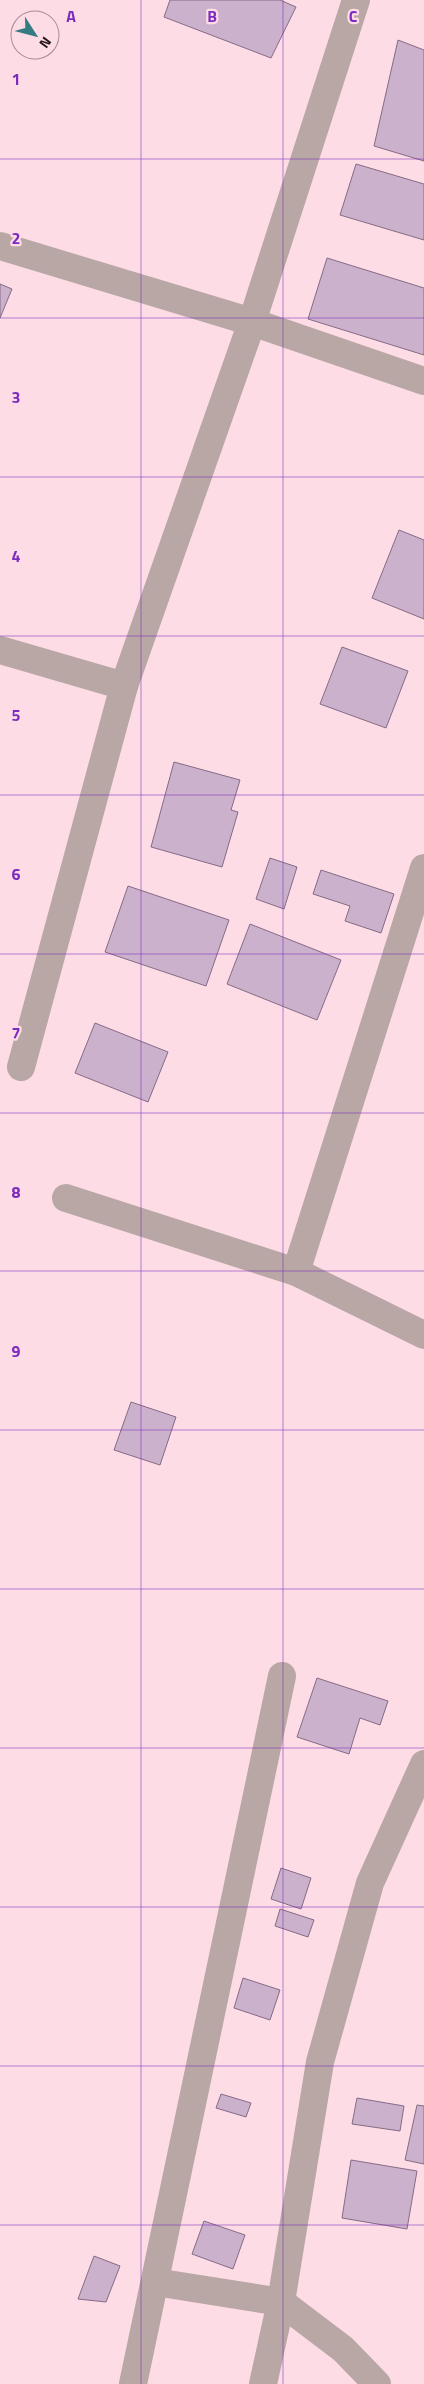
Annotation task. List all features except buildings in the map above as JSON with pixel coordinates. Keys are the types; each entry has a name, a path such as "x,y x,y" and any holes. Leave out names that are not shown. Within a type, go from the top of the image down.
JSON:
{"street":[{"path":"21,1067 124,686 252,322 356,0"},
{"path":"0,246 252,322 424,381"},
{"path":"0,650 124,686"},
{"path":"296,1272 424,868"},
{"path":"66,1198 296,1272 424,1335"},
{"path":"134,2384 282,1676"},
{"path":"264,2384 281,2302 320,2062 370,1883 424,1764"},
{"path":"155,2282 281,2302 343,2349 377,2384"}]}
